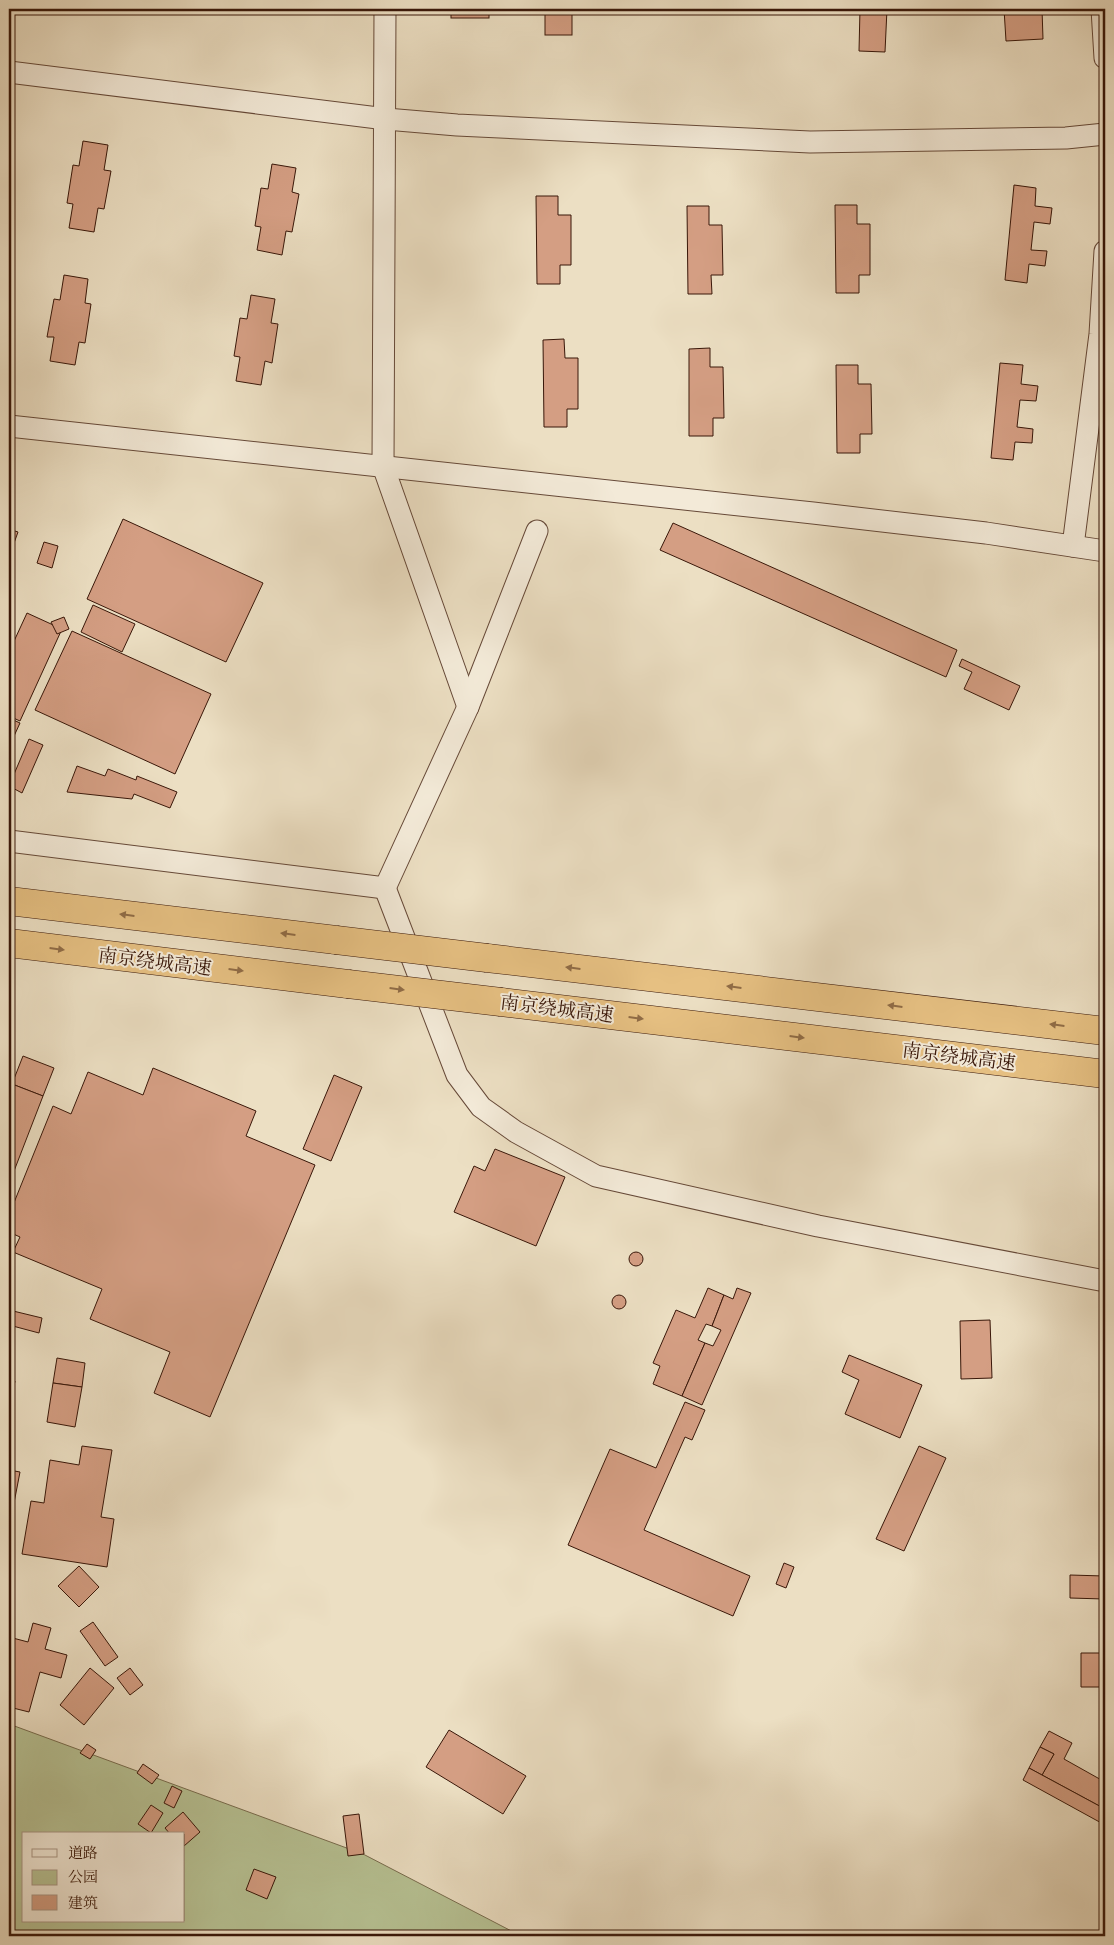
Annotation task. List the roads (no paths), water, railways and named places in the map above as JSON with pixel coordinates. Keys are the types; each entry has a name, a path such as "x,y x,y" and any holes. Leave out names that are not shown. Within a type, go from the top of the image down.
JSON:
{"highway":[{"path":"9,901 1105,1031"},
{"name":"南京绕城高速","path":"9,943 1105,1074"}],"street":[{"path":"385,9 383,466 468,707"},
{"path":"1102,9 1105,58"},
{"path":"9,72 386,119 457,125 810,142 1066,138 1105,134"},
{"path":"1073,546 1100,334 1105,252"},
{"path":"9,426 813,513 986,533 1105,551"},
{"path":"537,531 468,707 385,888 457,1075 481,1107 516,1132 596,1176 818,1226 1105,1280"},
{"path":"9,841 385,888"}]}
